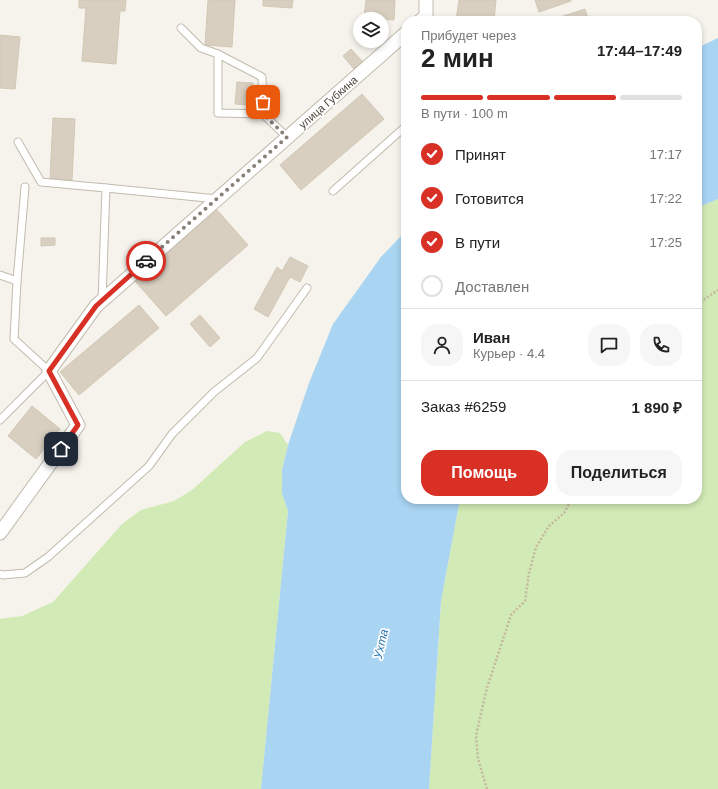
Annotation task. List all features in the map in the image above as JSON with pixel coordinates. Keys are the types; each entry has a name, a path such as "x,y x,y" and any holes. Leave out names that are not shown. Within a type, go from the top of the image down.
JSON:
{"street":[{"path":"424,16 426,0"},
{"name":"улица Губкина","path":"49,371 96,306 102,300 401,37"},
{"path":"0,533 78,425 49,371"}],"lane":[{"path":"181,28 201,48 218,54 262,77 263,114"},
{"path":"218,54 218,113 263,114 287,137"},
{"path":"333,191 401,130"},
{"path":"18,142 41,182 216,200"},
{"path":"0,420 49,371 14,339 16,281 25,187"},
{"path":"102,300 106,188"},
{"path":"0,275 16,281"},
{"path":"0,574 25,573 48,557 149,466 172,434 214,392 257,358 306,288"}],"path":[{"path":"702,301 718,290"},
{"path":"487,789 478,759 476,734 487,688 511,615 525,601 529,573 536,547 549,526 564,513 569,504"}],"green space":[{"path":"718,199 718,789 429,789 441,601 459,504 702,504 702,206"},
{"path":"267,431 280,433 288,445 282,470 282,493 288,511 261,789 0,789 0,619 22,616 53,602 122,524 141,510 174,501 192,490 245,442"}],"water":[{"path":"718,38 718,199 702,206 702,46"},
{"name":"Ухта","path":"401,236 401,504 459,504 441,601 429,789 261,789 288,511 282,493 282,470 288,445 309,383 333,324 381,257"}],"building":[{"path":"79,0 126,0 125,11 120,11 116,64 82,61 86,8 79,8"},
{"path":"208,0 235,0 232,47 205,45"},
{"path":"263,0 293,0 292,8 263,6"},
{"path":"366,0 395,0 394,20 389,20 389,12 365,12"},
{"path":"459,0 496,0 494,16 457,16"},
{"path":"535,0 571,0 571,1 539,12"},
{"path":"585,9 587,16 563,16"},
{"path":"0,35 20,37 15,89 0,88"},
{"path":"351,49 363,62 354,69 343,56"},
{"path":"237,82 253,83 252,105 235,104"},
{"path":"362,94 384,119 301,190 280,165"},
{"path":"53,118 75,119 72,180 50,179"},
{"path":"217,210 248,245 166,316 135,281"},
{"path":"41,238 55,238 55,245 41,246"},
{"path":"290,257 308,266 300,282 290,277 268,317 254,309 277,267 282,271"},
{"path":"139,305 159,328 79,395 60,372"},
{"path":"200,315 220,338 210,347 190,324"},
{"path":"32,406 60,429 36,459 8,436"}],"way so far":[{"path":"146,261 287,137 263,114 263,102"}],"route":[{"path":"61,449 78,425 49,371 96,306 146,261"}]}
